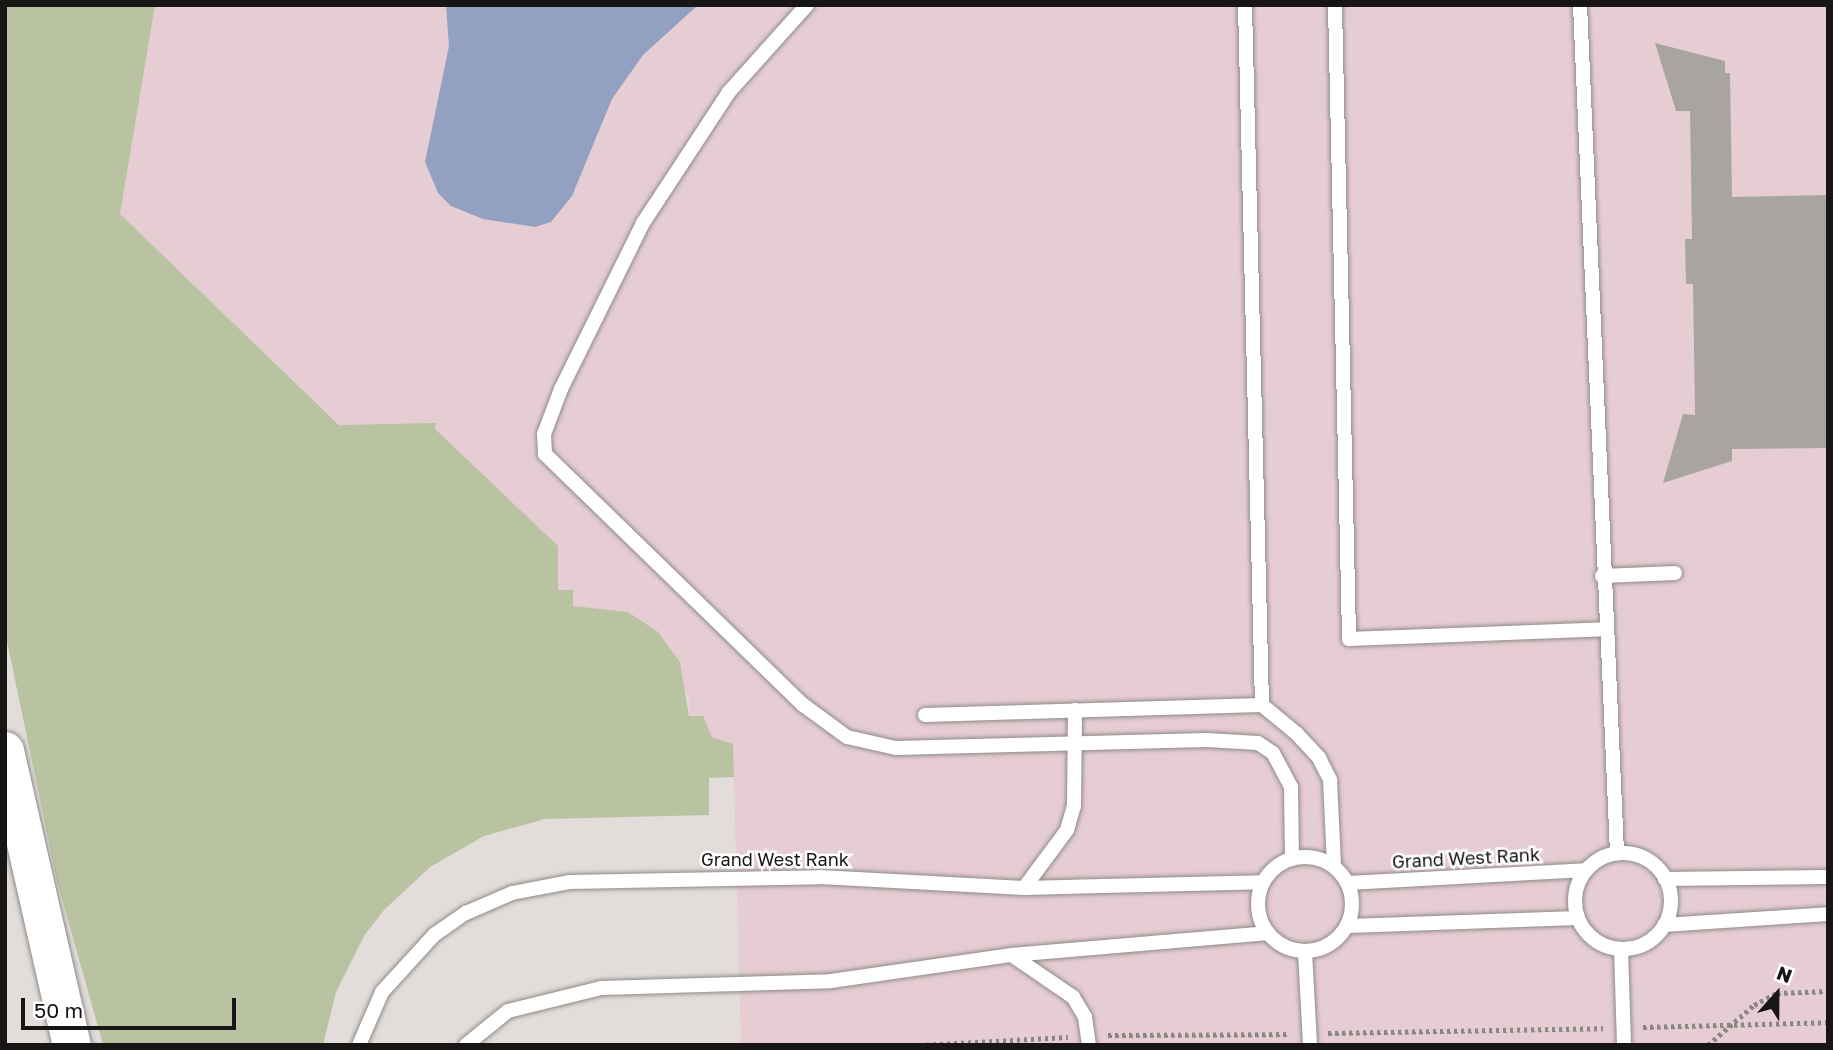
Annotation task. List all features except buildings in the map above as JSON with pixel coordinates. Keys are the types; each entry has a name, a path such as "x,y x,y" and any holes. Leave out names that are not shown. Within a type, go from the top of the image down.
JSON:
{"highway":[{"path":"5,751 72,1045"}],"lane":[{"path":"807,5 729,92 643,223 593,317 546,424 545,454 551,464 802,704 847,737 896,748 1206,740 1258,743 1273,753 1291,787 1292,859"},
{"path":"1245,5 1262,705"},
{"path":"1335,5 1349,639 1605,629"},
{"path":"1580,5 1602,576 1618,853 1645,859 1665,879 1670,894 1664,925 1646,943 1621,949 1590,936 1578,918 1575,901 1586,870"},
{"path":"1602,576 1675,573"},
{"path":"925,715 1262,705 1297,733 1319,758 1330,780 1334,866"},
{"path":"1024,888 1067,830 1077,789 1075,710"},
{"name":"Grand West Rank","path":"1348,883 1586,870 1618,853"},
{"path":"1292,859 1321,859 1334,866 1348,883 1352,904 1348,926 1330,945 1305,952 1284,946 1268,933 1259,908 1263,882 1280,864 1292,859"},
{"name":"Grand West Rank","path":"359,1045 382,992 409,959 466,914 512,893 569,882 660,878 820,877 1024,888 1263,882"},
{"path":"1665,879 1828,877"},
{"path":"1664,925 1828,914"},
{"path":"1348,926 1578,918"},
{"path":"466,1045 508,1011 601,988 831,981 1012,955 1268,933"},
{"path":"1621,949 1624,1045"},
{"path":"1305,952 1309,1039"},
{"path":"1012,955 1073,997 1085,1017 1089,1040"}],"path":[{"path":"1708,1045 1729,1025 1777,993 1828,991"},
{"path":"919,1045 1089,1040 1309,1039 1828,1022"}],"shaded area":[{"path":"155,5 1828,5 1828,1045 741,1045 733,744 712,737 704,724 689,716 689,698 628,612 573,606 558,590 435,429 436,424 340,425 120,214"}],"green space":[{"path":"5,5 155,5 120,214 339,425 436,423 435,429 558,546 558,590 573,590 573,606 628,612 658,632 680,662 689,716 703,716 712,737 733,744 734,777 709,778 709,815 545,819 484,836 430,867 384,910 364,936 336,992 323,1045 103,1045 57,881 5,632"}],"water":[{"path":"446,5 698,5 643,55 612,99 572,196 551,222 535,227 483,219 451,206 438,193 425,162 449,46"}]}
